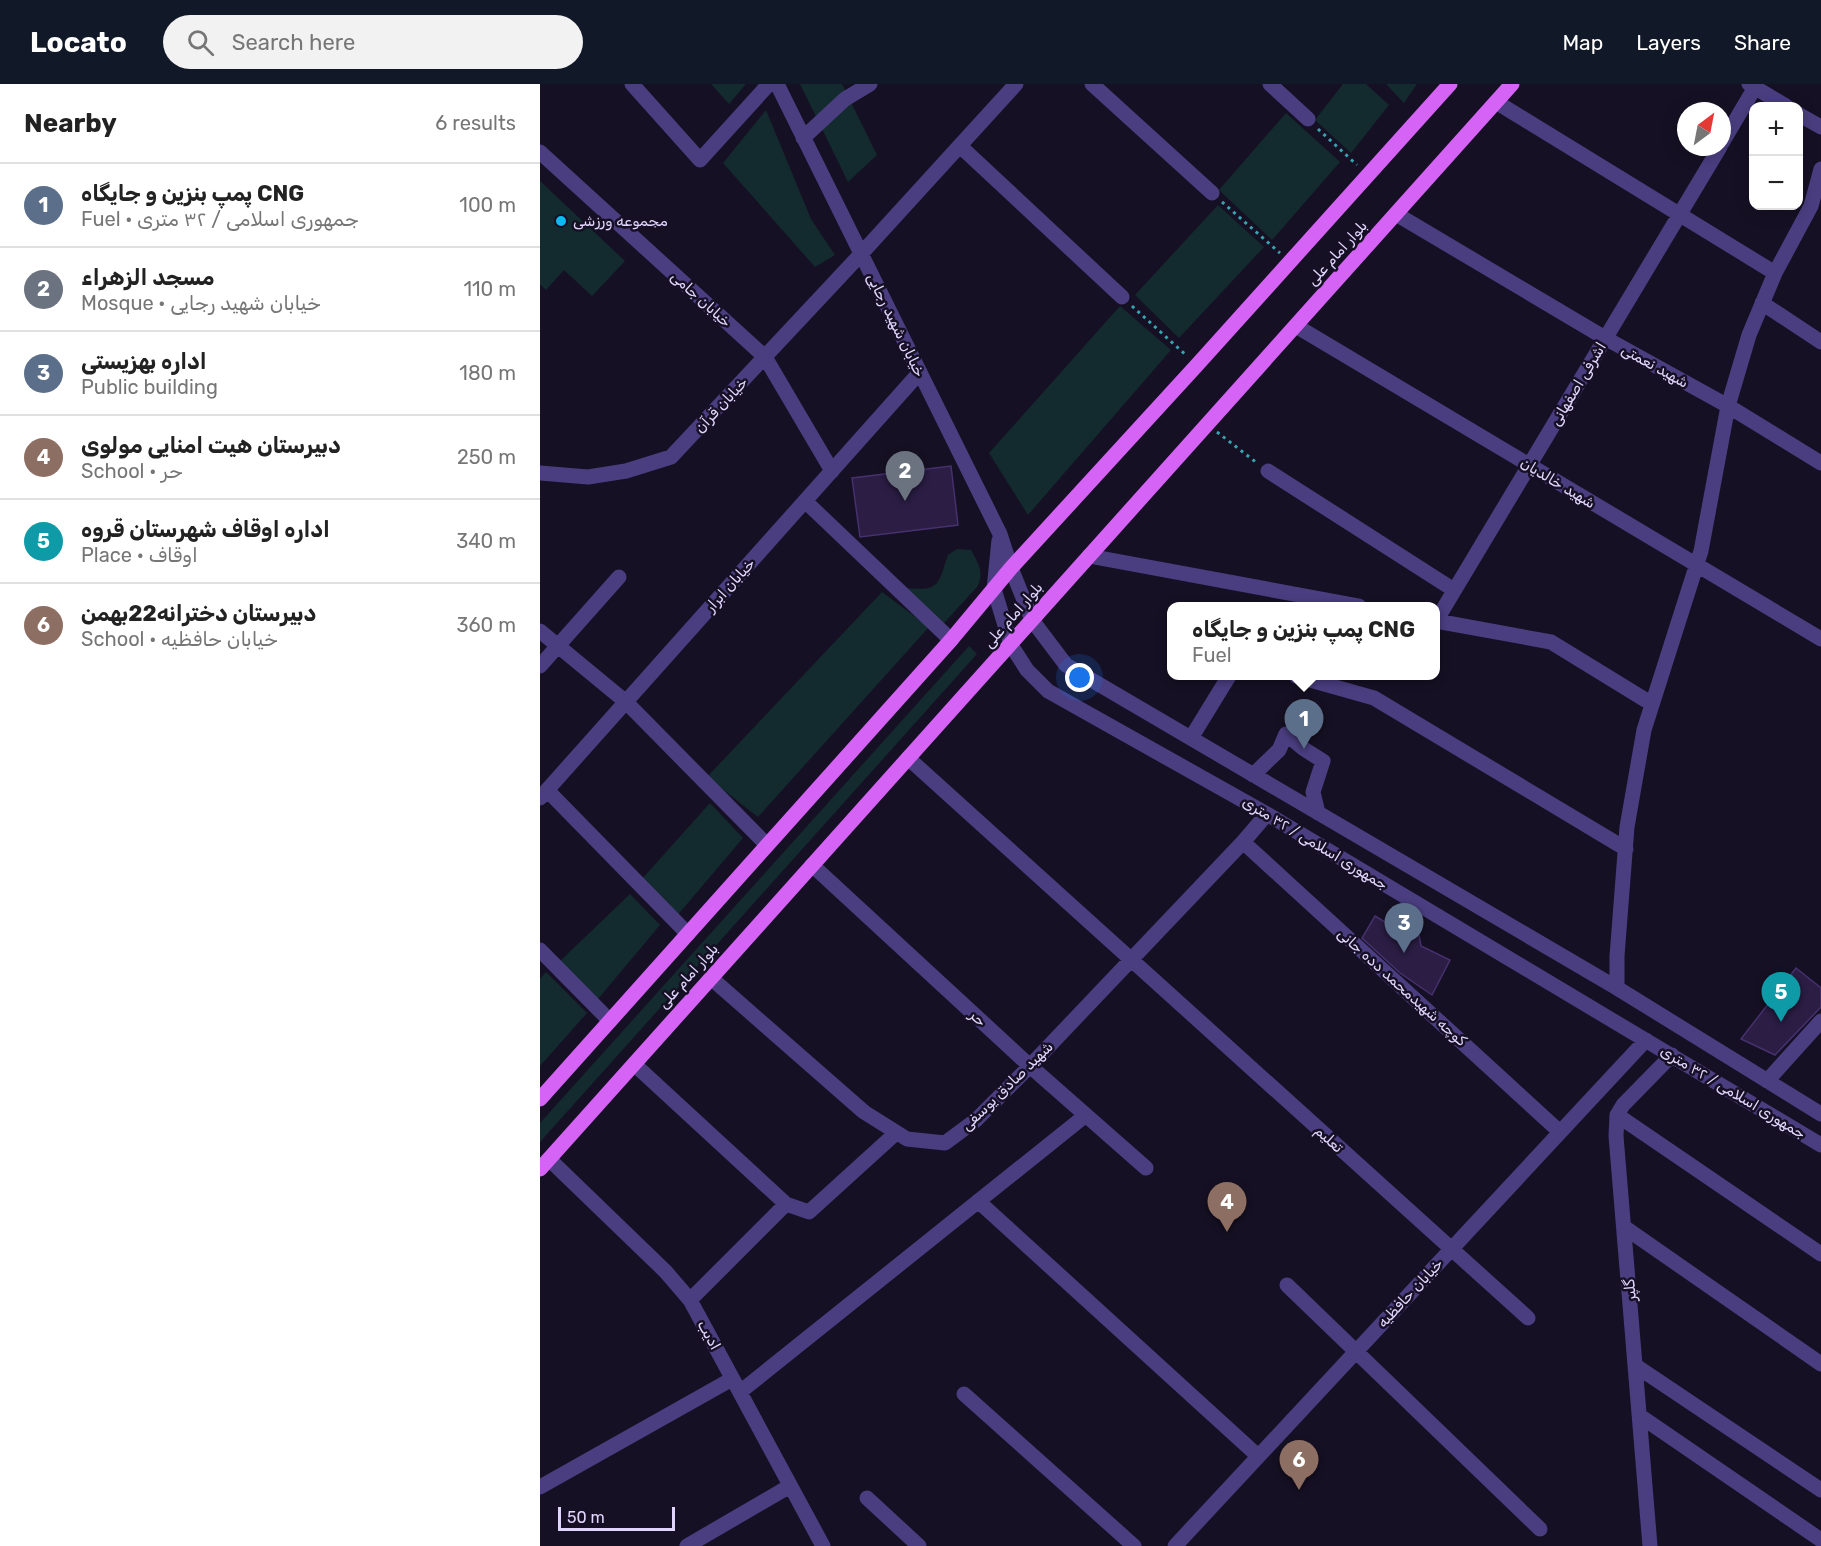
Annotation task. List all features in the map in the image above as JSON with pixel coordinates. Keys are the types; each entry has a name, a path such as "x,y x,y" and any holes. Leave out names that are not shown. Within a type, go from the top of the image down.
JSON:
{"main road":[{"name":"بلوار امام علی","path":"540,1099 951,640 1011,568 1450,84"},
{"name":"بلوار امام علی","path":"544,1164 1512,84"}],"street":[{"path":"632,84 700,160 769,84"},
{"name":"خیابان شهید رجایی","path":"777,84 1000,534 1032,620"},
{"path":"803,138 844,99 870,84"},
{"name":"خیابان قرآن","path":"540,473 588,477 626,471 671,457 1016,84"},
{"path":"1092,84 1212,193"},
{"path":"1270,84 1308,119"},
{"path":"1731,127 1754,85 1780,102"},
{"path":"1496,102 1775,273"},
{"path":"1803,117 1821,127"},
{"path":"960,146 1122,297"},
{"name":"خیابان جامی","path":"540,152 765,357 832,471"},
{"name":"اشرفی اصفهانی","path":"1440,614 1714,156"},
{"path":"1617,988 1617,956 1627,827 1644,730 1701,551 1728,406 1749,334 1775,273 1816,208 1821,169"},
{"name":"شهید نعمتی","path":"1396,214 1605,338 1728,406 1821,463"},
{"path":"1762,303 1821,342"},
{"name":"شهید خالدیان","path":"1296,326 1821,639"},
{"name":"خیابان ابرار","path":"544,794 920,372"},
{"path":"1268,471 1454,590"},
{"path":"805,501 951,640"},
{"name":"جمهوری اسلامی / ۳۲ متری","path":"1000,534 994,589 1011,645 1027,670 1048,691 1268,814 1821,1145"},
{"path":"1089,556 1337,602"},
{"path":"540,666 620,577"},
{"name":"جمهوری اسلامی / ۳۲ متری","path":"1032,620 1066,665 1617,988 1821,1114"},
{"path":"1440,622 1551,642 1652,704"},
{"path":"540,631 626,702 767,845"},
{"path":"1191,738 1226,680"},
{"path":"1313,680 1374,698 1626,849"},
{"path":"1253,775 1279,750 1287,734 1304,749 1323,761 1314,792 1318,813"},
{"name":"تعلیم","path":"908,758 1528,1318"},
{"path":"544,794 688,934"},
{"name":"شهید صادق یوسفی","path":"711,978 864,1113 907,1139 945,1143 976,1120 1030,1066 1268,814"},
{"name":"کوچه شهیدمحمد دده جانی","path":"1243,842 1560,1132"},
{"name":"حر","path":"812,865 1030,1066 1146,1168"},
{"path":"540,950 610,1021"},
{"path":"1767,1081 1821,1021"},
{"name":"خیابان حافظیه","path":"1176,1546 1646,1040"},
{"path":"1672,1055 1623,1104 1617,1115 1821,1254"},
{"path":"634,1064 786,1204 808,1212 896,1133"},
{"path":"1791,1126 1805,1104"},
{"path":"540,1487 736,1386 978,1201 1086,1115"},
{"name":"گلپر","path":"1617,1115 1616,1136 1650,1546"},
{"name":"ادیب","path":"544,1164 666,1272 690,1300 823,1546"},
{"path":"978,1201 1258,1456"},
{"path":"690,1300 786,1204"},
{"path":"1624,1227 1821,1364"},
{"path":"1287,1285 1540,1529"},
{"path":"1636,1366 1821,1490"},
{"path":"964,1394 1134,1546"},
{"path":"1640,1416 1821,1540"},
{"path":"687,1546 790,1486"},
{"path":"867,1498 919,1546"}],"path":[{"path":"1308,119 1368,175"},
{"path":"1212,193 1290,262"},
{"path":"1122,297 1197,365"},
{"path":"1208,424 1268,471"}],"green space":[{"path":"711,84 746,84 729,104"},
{"path":"800,84 842,84 877,155 848,182"},
{"path":"1343,84 1366,84 1389,105 1351,153 1315,120"},
{"path":"1386,84 1417,84 1404,103"},
{"path":"766,110 811,219 835,255 815,267 723,163"},
{"path":"1286,113 1340,162 1272,240 1219,190"},
{"name":"مجموعه ورزشی","path":"540,181 625,261 592,296 564,270 546,290 540,284"},
{"path":"1218,205 1264,247 1179,338 1135,295"},
{"path":"1120,306 1171,350 1028,515 989,453"},
{"path":"957,549 971,550 980,568 980,577 977,587 944,623 903,588 924,589 935,585 942,574 948,555"},
{"path":"882,592 929,627 758,817 707,777"},
{"path":"969,646 977,654 540,1142 540,1123"},
{"path":"710,803 743,838 676,917 641,880"},
{"path":"630,894 660,925 598,999 559,962"},
{"path":"546,972 587,1013 540,1066 540,979"}],"building":[{"path":"951,466 958,525 860,537 852,478"},
{"path":"1375,916 1393,927 1407,927 1415,931 1419,935 1421,946 1450,960 1432,995 1400,973 1362,938"},
{"path":"1796,968 1821,988 1821,1007 1775,1055 1741,1039"}],"place":[{"name":"مجموعه ورزشی","path":"561,221"},
{"name":"مسجد الزهراء","path":"905,501"},
{"name":"پمپ بنزین و جایگاه CNG","path":"1304,749"},
{"name":"اداره بهزیستی","path":"1404,953"},
{"name":"اداره اوقاف شهرستان قروه","path":"1781,1022"},
{"name":"دبیرستان هیت امنایی مولوی","path":"1227,1232"},
{"name":"دبیرستان دخترانه22بهمن","path":"1299,1490"}]}
